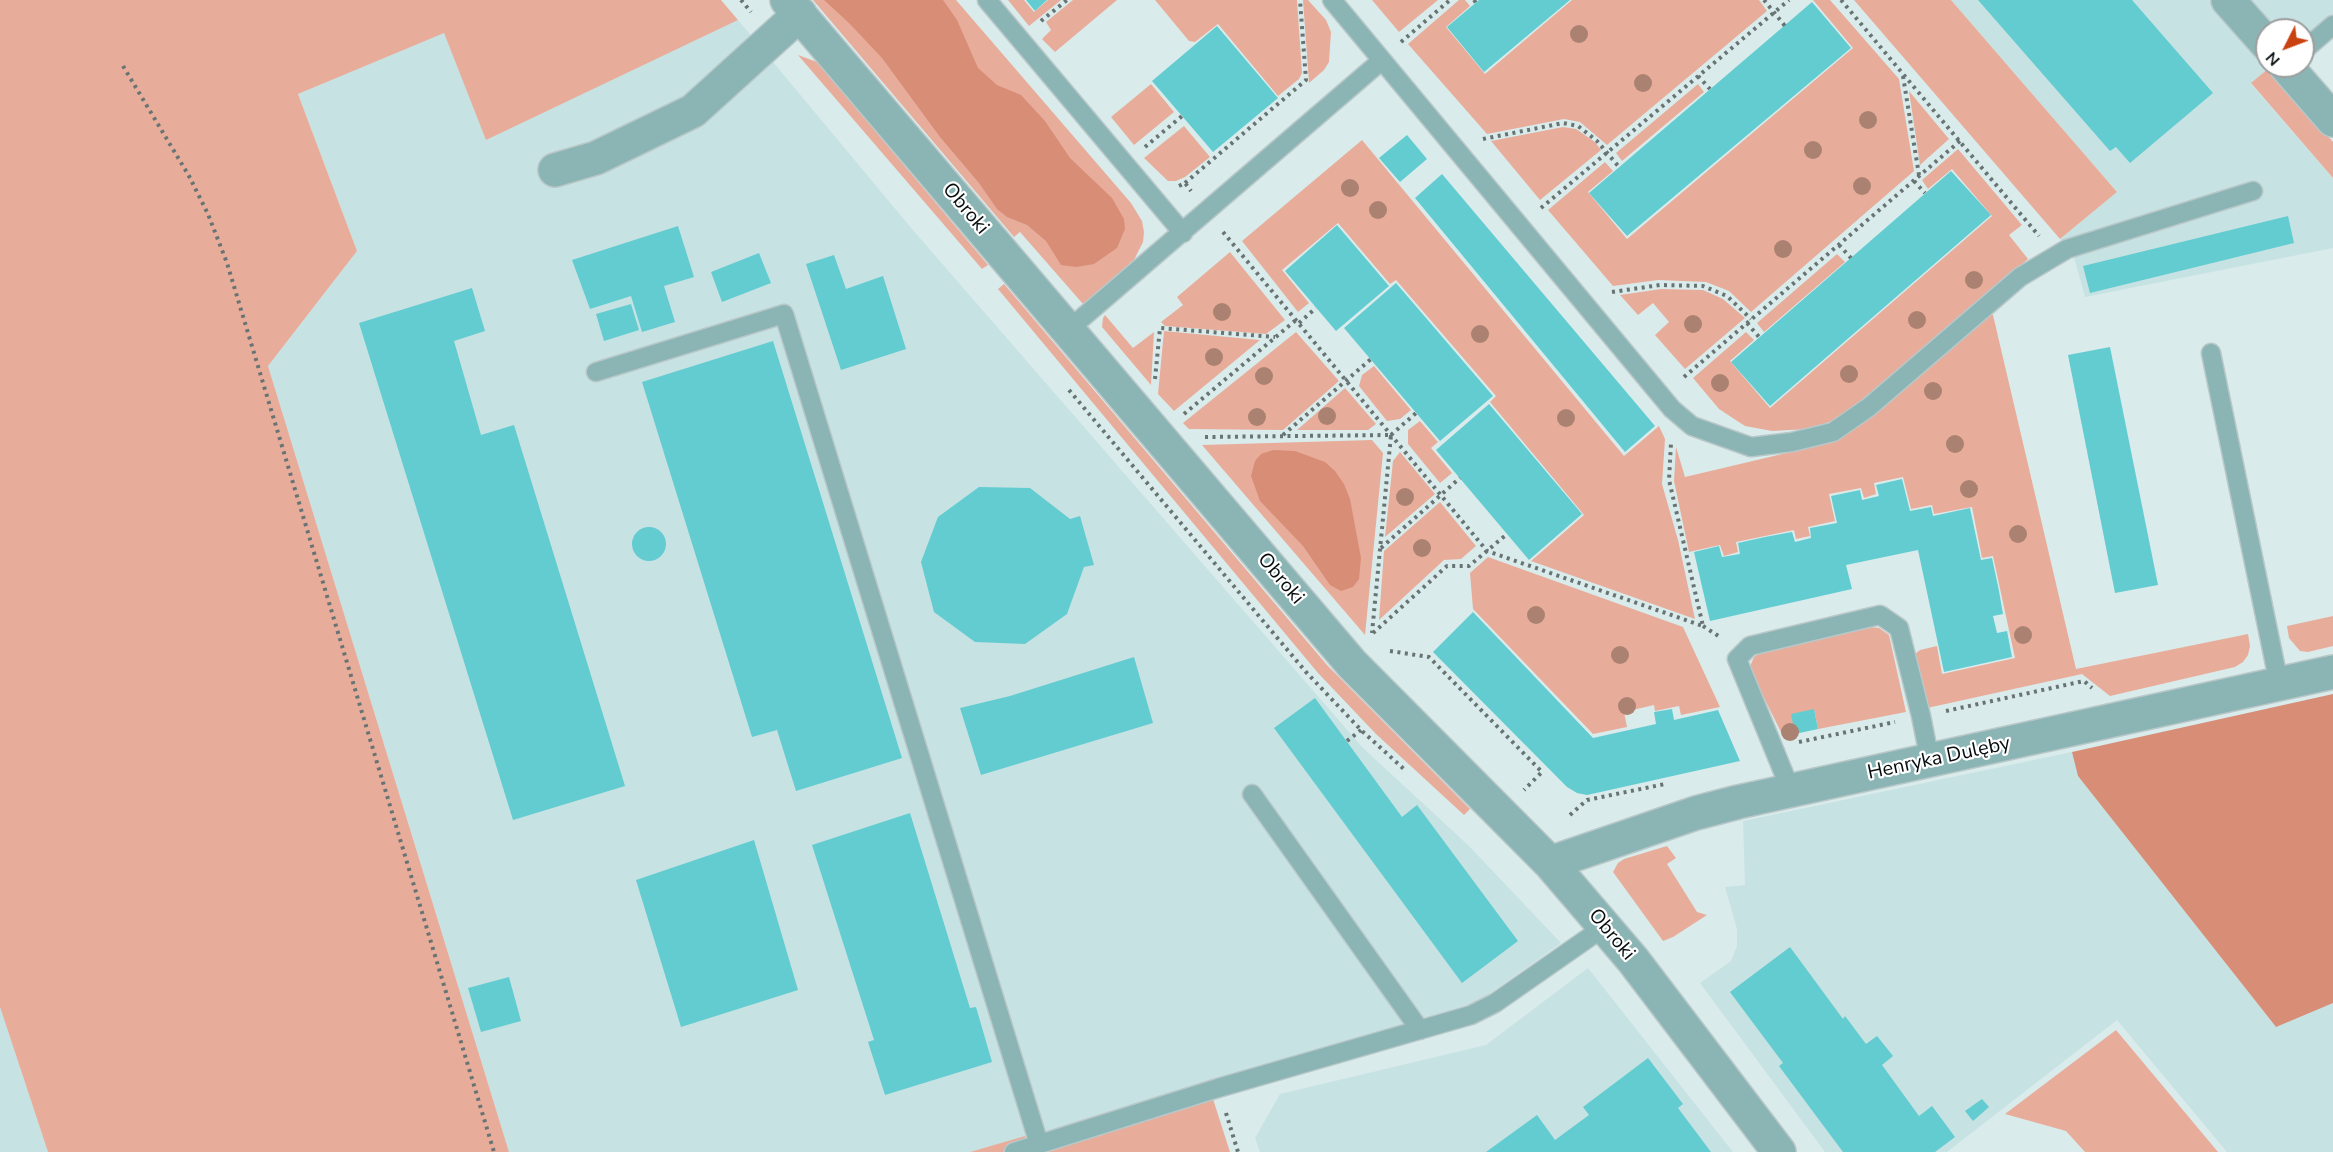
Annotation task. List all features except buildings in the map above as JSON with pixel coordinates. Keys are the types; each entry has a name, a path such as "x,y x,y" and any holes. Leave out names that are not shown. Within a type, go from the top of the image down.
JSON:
{"street":[{"path":"2228,0 2255,30"},
{"path":"555,170 596,158 693,111 793,7"},
{"name":"Obroki","path":"793,7 1352,664 1550,863 1633,960 1779,1152"},
{"path":"2296,78 2333,120"},
{"name":"Henryka Dulęby","path":"1550,863 1696,813 2333,672"}],"lane":[{"path":"987,0 1183,233"},
{"path":"1332,0 1672,409 1692,426 1751,447 1792,442 1833,432 1869,407 2020,277 2067,249 2253,191"},
{"path":"2315,41 2333,25"},
{"path":"1068,330 1381,61"},
{"path":"596,372 784,314 1039,1144"},
{"path":"2211,353 2279,684"},
{"path":"1791,791 1737,658 1750,646 1880,615 1899,628 1930,761"},
{"path":"1252,794 1420,1030"},
{"path":"1014,1152 1218,1088 1483,1011 1604,927"}],"path":[{"path":"1036,25 1067,0"},
{"path":"1185,183 1306,80 1300,0"},
{"path":"1400,43 1450,0"},
{"path":"1764,0 1785,26"},
{"path":"1541,208 1789,0"},
{"path":"1841,0 2043,240"},
{"path":"1393,34 1407,51"},
{"path":"123,66 189,176 208,214 227,263 495,1152"},
{"path":"1903,74 1919,176"},
{"path":"1698,76 1710,89"},
{"path":"1143,149 1182,116"},
{"path":"1482,139 1563,123 1578,126 1597,141 1619,167"},
{"path":"1475,130 1490,148"},
{"path":"1236,247 1487,551 1703,626 1669,480 1672,409 1684,377 1960,141"},
{"path":"1914,181 1925,193"},
{"path":"1534,200 1548,217"},
{"path":"1839,245 1851,258"},
{"path":"1605,284 1619,300"},
{"path":"1612,292 1660,285 1703,286 1727,296 1760,337"},
{"path":"1182,415 1275,337 1317,308"},
{"path":"1155,386 1160,328 1275,337"},
{"path":"1282,436 1371,359"},
{"path":"1677,368 1684,377"},
{"path":"1197,437 1391,435 1416,413"},
{"path":"1371,641 1391,435"},
{"path":"1380,549 1460,478"},
{"path":"1372,634 1447,566 1469,566 1507,534"},
{"path":"1347,741 1361,730"},
{"path":"1218,1088 1238,1152"}],"shaded area":[{"path":"0,0 721,0 738,20 486,140 444,33 298,94 357,251 268,366 509,1152 48,1152 0,1007"},
{"path":"813,0 956,0 1131,203 1142,221 1144,232 1143,242 1134,260 1083,304 1020,232 1014,237"},
{"path":"824,0 943,0 957,20 978,68 997,85 1021,95 1045,121 1070,158 1112,198 1124,219 1125,229 1117,248 1094,264 1076,267 1061,265 1046,241 1027,225 1007,217 997,209 882,58"},
{"path":"1008,0 1024,0 1034,12 1048,0 1061,0 1029,26"},
{"path":"1073,0 1117,0 1055,52 1042,39 1051,30 1046,22"},
{"path":"1155,0 1297,0 1302,73 1299,79 1278,96 1218,24 1195,42 1189,41"},
{"path":"1303,0 1308,0 1326,20 1331,32 1329,62 1324,70 1309,83"},
{"path":"1372,0 1438,0 1399,32"},
{"path":"1459,0 1465,0 1470,6 1446,27 1485,74 1572,0 1759,0 1767,11 1607,145 1580,122 1564,119 1487,134 1408,44"},
{"path":"1813,0 1830,0 1899,79 1914,171 1751,312 1729,291 1706,282 1658,280 1613,286 1548,210 1605,162 1613,171 1588,192 1627,239 1853,48"},
{"path":"1854,0 1951,0 2117,192 2060,239"},
{"path":"1951,0 2209,0 2255,52 2255,78 2258,78 2251,84 2333,178 2333,248 2085,297 2074,257 2060,239 2117,192"},
{"path":"2248,0 2333,0 2333,16 2315,31 2315,18 2264,18"},
{"path":"738,20 912,229 1362,747 1468,845 1561,943 1478,1002 970,1152 509,1152 268,366 357,251 298,94 444,32 486,139"},
{"path":"798,55 817,62 988,265 982,269"},
{"path":"2257,78 2278,78 2333,142 2333,178 2251,83"},
{"path":"1151,84 1174,112 1134,145 1111,117"},
{"path":"1698,84 1704,92 1622,161 1616,153"},
{"path":"1909,91 1949,139 1920,165"},
{"path":"1184,126 1210,157 1185,177 1176,181 1168,181 1144,158"},
{"path":"1563,127 1576,129 1595,142 1601,150 1540,200 1491,141"},
{"path":"1362,140 1624,456 1659,426 1665,439 1662,484 1678,540 1695,619 1531,561 1584,515 1490,402 1496,396 1396,280 1390,284 1338,223 1282,270 1309,303 1298,312 1242,241"},
{"path":"1958,149 2022,225 2009,235 2028,259 1861,401 1832,421 1808,429 1772,431 1745,426 1719,409 1693,378 1746,332 1754,340 1730,361 1770,408 1992,216 1952,169 1928,189 1922,180"},
{"path":"1230,252 1285,320 1266,334 1165,326 1161,322 1183,305 1177,297"},
{"path":"1837,254 1845,262 1764,332 1757,323"},
{"path":"1004,284 1327,665 1470,809 1464,815 1376,734 1318,673 998,289"},
{"path":"1661,289 1703,290 1723,299 1745,318 1685,369 1655,335 1669,322 1653,303 1638,315 1620,295"},
{"path":"1986,314 1993,315 2076,669 2248,634 2250,646 2243,662 2235,667 2110,696 2082,674 1927,708 1915,654 1920,650 1937,646 1942,674 2015,658 1993,556 1982,558 1972,507 1934,514 1932,505 1911,509 1903,477 1874,483 1876,494 1864,498 1861,488 1829,494 1835,521 1808,527 1810,536 1796,539 1794,530 1736,542 1738,552 1724,556 1720,545 1689,552 1674,481 1676,447 1685,477 1833,442 1877,411"},
{"path":"1105,315 1133,348 1154,332 1151,385 1102,327"},
{"path":"1164,331 1260,340 1174,411 1158,394"},
{"path":"1296,332 1339,381 1283,430 1189,429 1183,423"},
{"path":"1374,366 1411,410 1400,419 1387,421 1359,386 1362,375"},
{"path":"1345,388 1376,424 1368,430 1297,430"},
{"path":"1420,421 1438,442 1431,448 1452,473 1440,483 1408,444 1408,430"},
{"path":"1372,440 1383,453 1365,635 1202,445"},
{"path":"1273,450 1295,451 1325,462 1344,484 1350,499 1361,558 1359,579 1353,587 1341,591 1330,585 1303,546 1260,501 1251,476 1255,461 1261,454"},
{"path":"1400,452 1435,494 1385,537 1393,461"},
{"path":"1440,502 1476,546 1461,559 1444,560 1379,620 1384,551"},
{"path":"1488,557 1683,627 1720,707 1681,715 1679,706 1655,711 1654,705 1624,712 1627,727 1593,734 1473,609 1470,573"},
{"path":"2333,616 2333,646 2308,652 2300,651 2289,638 2287,626"},
{"path":"1870,627 1879,628 1889,635 1906,712 1818,729 1814,709 1795,734 1784,738 1751,672 1754,657 1761,652"},
{"path":"2333,694 2333,1003 2276,1027 2078,776 2072,752"},
{"path":"2072,752 2078,776 2275,1026 2333,1003 2333,1152 2227,1152 2117,1020 1947,1152 1825,1152 1700,983 1731,961 1737,946 1737,929 1725,887 1745,885 1743,821"},
{"path":"1667,846 1676,858 1667,864 1697,912 1707,915 1663,941 1613,872 1618,863 1624,859"},
{"path":"1588,968 1733,1152 1260,1152 1255,1138 1280,1094 1486,1045"},
{"path":"0,1007 48,1152 0,1152"},
{"path":"2116,1030 2218,1152 2085,1152 2066,1131 2005,1114"},
{"path":"1213,1099 1230,1152 1034,1152"},
{"path":"1025,1136 1030,1152 970,1152"}]}
